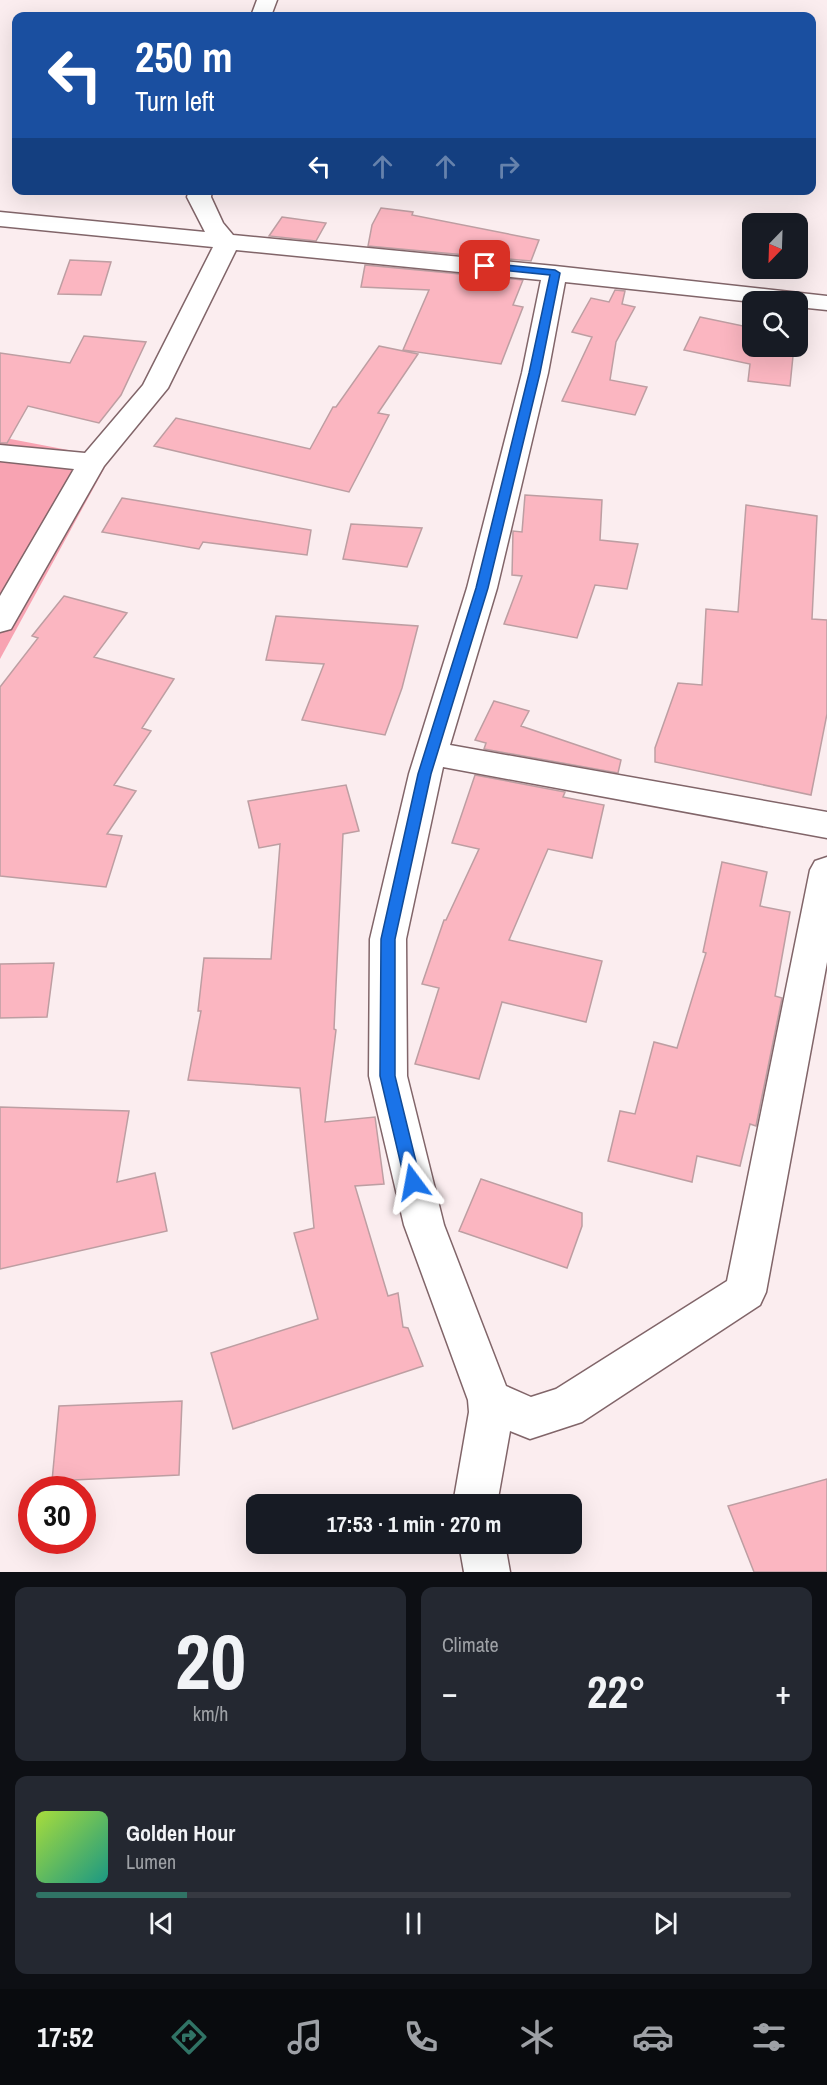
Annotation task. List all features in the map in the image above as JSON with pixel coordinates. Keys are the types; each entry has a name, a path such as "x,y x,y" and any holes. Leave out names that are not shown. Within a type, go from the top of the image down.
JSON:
{"street":[{"path":"157,235 199,195"},
{"path":"200,195 212,225 227,243"},
{"path":"0,219 227,243 555,273 827,303"},
{"path":"0,622 92,462 155,388 227,243"},
{"path":"477,1494 491,1412 490,1400 424,1225 388,1076 388,939 431,753 482,588 535,373 555,273"},
{"path":"0,453 92,462"},
{"path":"431,753 827,825"},
{"path":"490,1400 530,1418 567,1407 745,1292 827,870"},
{"path":"484,1554 487,1572"}],"shaded area":[{"path":"0,437 110,458 0,659"}],"building":[{"path":"381,208 413,212 412,215 539,240 531,261 368,246 372,225"},
{"path":"282,217 326,223 316,241 269,236"},
{"path":"70,260 111,262 101,295 58,294"},
{"path":"365,265 523,280 513,305 523,307 501,364 403,350 429,290 361,287"},
{"path":"615,290 625,291 622,304 635,307 616,342 610,380 647,387 635,415 562,401 592,337 572,332 591,298 609,302"},
{"path":"700,317 742,326 742,357 793,357 790,386 748,381 750,364 684,350"},
{"path":"84,336 146,342 121,395 99,423 28,406 7,443 0,443 0,353 70,363"},
{"path":"379,346 418,354 378,413 389,415 349,492 154,446 176,418 310,449 333,407 336,407"},
{"path":"525,495 602,500 600,540 638,544 627,589 595,585 577,638 504,624 522,576 512,575 513,531 522,532"},
{"path":"122,498 311,530 307,555 203,542 199,549 102,532"},
{"path":"746,505 817,516 812,619 827,620 827,714 811,795 655,762 655,748 678,683 702,685 706,609 738,612"},
{"path":"351,524 422,528 407,567 343,559"},
{"path":"64,596 127,613 94,657 174,679 142,728 151,731 114,785 136,791 107,834 122,836 106,887 0,876 0,687 38,638 32,636"},
{"path":"276,616 418,626 402,688 385,735 302,720 324,664 266,660"},
{"path":"494,701 529,711 521,726 621,760 618,773 484,749 486,743 475,740"},
{"path":"475,775 565,792 563,797 604,805 592,858 548,849 509,940 602,961 586,1022 502,1002 479,1079 415,1064 439,988 422,984 444,920 479,849 452,843"},
{"path":"346,785 359,831 343,834 334,1029 336,1030 325,1122 375,1117 384,1184 355,1186 388,1296 398,1293 403,1327 408,1328 423,1366 233,1429 211,1353 318,1319 294,1233 314,1228 300,1088 188,1080 201,1011 198,1011 204,958 271,959 280,844 259,848 248,801"},
{"path":"722,862 767,872 760,906 790,912 775,996 782,998 756,1126 750,1124 740,1166 697,1156 692,1182 608,1161 620,1111 635,1114 654,1042 677,1048 706,953 703,952"},
{"path":"54,963 47,1017 0,1018 0,964"},
{"path":"0,1107 129,1111 117,1182 155,1173 167,1231 0,1269"},
{"path":"481,1179 582,1213 582,1226 567,1268 459,1231"},
{"path":"182,1401 179,1475 96,1479 96,1476 52,1476 59,1406"},
{"path":"827,1479 827,1572 754,1572 728,1506"}],"route":[{"path":"413,1182 388,1076 388,939 425,774 482,588 535,373 555,273 485,266"}]}
